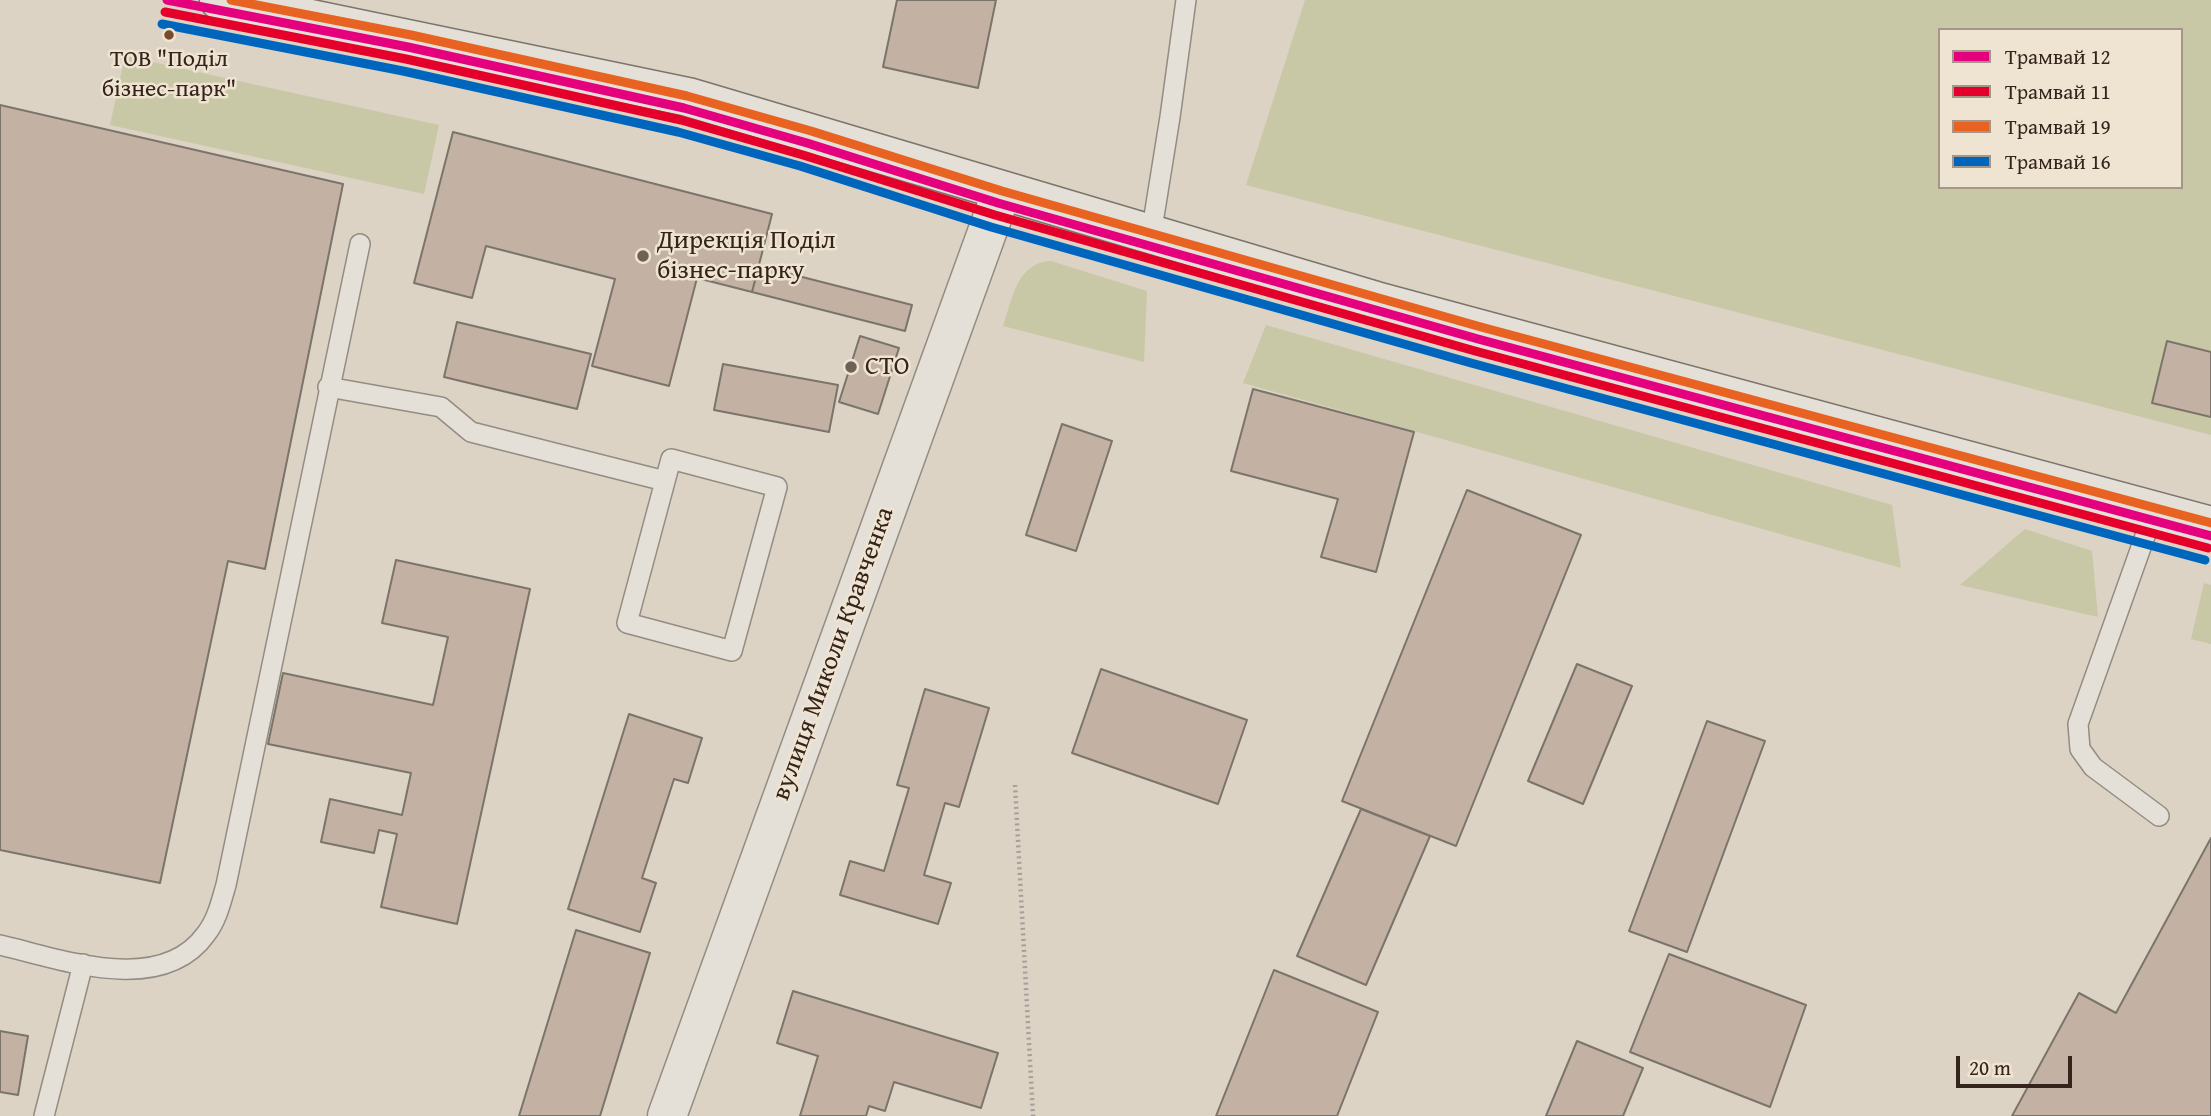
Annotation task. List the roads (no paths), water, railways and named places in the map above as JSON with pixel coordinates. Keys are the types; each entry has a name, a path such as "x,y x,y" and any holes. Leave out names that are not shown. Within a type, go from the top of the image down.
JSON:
{"main road":[{"path":"219,0 688,97 1151,235 1546,348 2211,526"},
{"name":"вулиця Миколи Кравченка","path":"667,1116 1002,191"}],"lane":[{"path":"1151,235 1186,0"},
{"path":"0,945 124,971 151,968 171,962 206,936 217,916 226,885 360,244"},
{"path":"328,387 441,407 471,432 665,481"},
{"path":"671,459 777,487 732,651 627,623 665,481 671,459"},
{"path":"2154,511 2078,724 2080,749 2092,767 2159,816"},
{"path":"44,1116 83,964"}],"tram line":[{"name":"12","path":"167,0 408,47 684,108 807,143 998,203 1478,339 2211,536"},
{"name":"19","path":"231,0 411,35 687,96 811,131 1002,191 1481,327 2211,523"},
{"name":"11","path":"165,12 406,59 681,120 995,215 1475,351 2208,548"},
{"name":"16","path":"162,24 403,71 678,132 800,166 991,227 1471,363 2205,560"}],"place":[{"name":"ТОВ \"Поділ бізнес-парк\"","path":"169,35"},
{"name":"Дирекція Поділ бізнес-парку","path":"643,256"},
{"name":"СТО","path":"851,367"}]}
